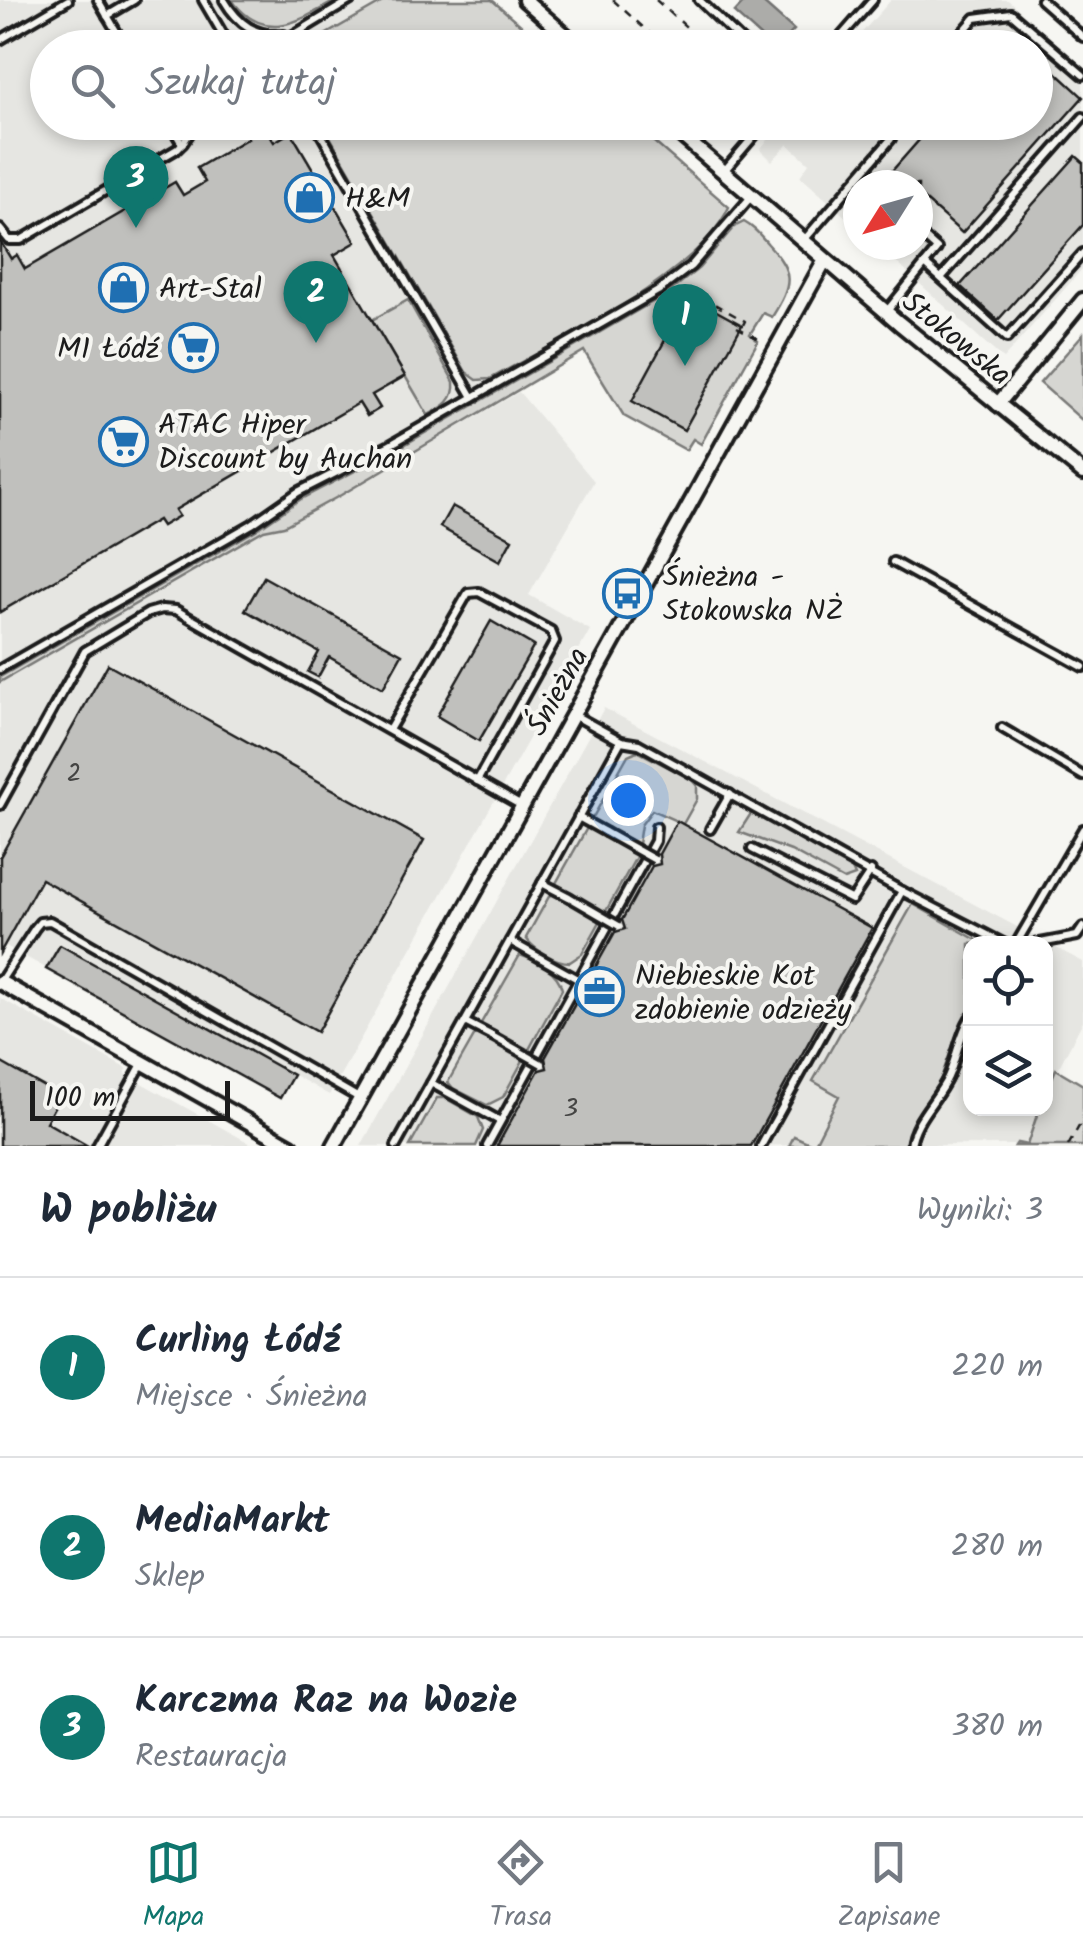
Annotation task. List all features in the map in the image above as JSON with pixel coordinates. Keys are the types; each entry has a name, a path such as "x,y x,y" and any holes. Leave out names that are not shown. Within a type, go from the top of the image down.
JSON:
{"street":[{"path":"526,0 560,30"},
{"name":"Stokowska","path":"687,140 886,312 1083,473"},
{"name":"Śnieżna","path":"334,1146 825,260"},
{"path":"998,404 1083,300"},
{"path":"0,982 287,1145"}],"lane":[{"path":"0,40 68,0"},
{"path":"98,0 115,30"},
{"path":"107,16 134,0"},
{"path":"203,0 220,30"},
{"path":"224,0 242,24 253,30"},
{"path":"298,30 351,0"},
{"path":"698,0 729,30"},
{"path":"847,30 873,0"},
{"path":"1041,0 1083,37"},
{"path":"965,30 975,18 1011,13 1031,30"},
{"path":"1053,49 1083,75"},
{"path":"941,278 1083,117"},
{"path":"180,140 182,144"},
{"path":"0,228 9,240 21,240 185,140"},
{"path":"324,140 473,396"},
{"path":"723,172 751,140"},
{"path":"864,170 890,140"},
{"path":"803,241 843,194"},
{"path":"0,668 252,524 298,492 388,446 668,285 703,254 751,197"},
{"path":"925,264 1007,338 1083,252"},
{"path":"886,312 928,260"},
{"path":"893,562 1083,668"},
{"path":"388,730 468,593 479,592 551,632 555,642 477,780"},
{"path":"0,805 85,651 162,608 176,610 522,806"},
{"path":"572,714 621,740 639,744 989,936"},
{"path":"1002,728 1083,776"},
{"path":"396,1146 621,740"},
{"path":"710,829 730,794"},
{"path":"578,817 655,860"},
{"path":"487,1146 656,841 656,827"},
{"path":"1021,936 1083,829"},
{"path":"752,849 852,900 871,871"},
{"path":"542,883 619,926"},
{"path":"761,1146 902,891"},
{"path":"0,982 40,922 50,922 360,1098"},
{"path":"1053,941 1077,936 1083,927"},
{"path":"510,940 579,980"},
{"path":"465,1022 542,1064"},
{"path":"911,1146 913,1133 948,1076 965,1026"},
{"path":"96,1146 142,1064"},
{"path":"431,1083 500,1121"}],"path":[{"path":"612,0 646,30"},
{"path":"656,0 690,30"},
{"path":"655,324 676,315 687,296 701,292 746,321 739,328 762,340"},
{"path":"1068,1146 1083,1119"}],"shaded area":[{"path":"0,0 482,0 516,30 30,30 30,140 642,140 745,229 710,268 341,495 519,392 594,481 529,595 590,630 329,1095 294,1075 280,1098 6,946 0,939"},
{"path":"232,0 337,0 296,21 270,25 257,22"},
{"path":"386,0 492,0 526,30 334,30"},
{"path":"746,0 760,0 794,30 753,30 734,13"},
{"path":"891,0 1008,0 1042,30 864,30"},
{"path":"1053,40 1083,67 1083,268 1003,359 894,260 933,260 933,170 843,170 843,215 800,176 809,163 788,144 772,161 760,149 768,140 1053,140"},
{"path":"332,140 652,140 729,207 712,233 688,258 623,305 490,379 477,380 466,372"},
{"path":"744,222 783,263 787,287 772,317 763,313 750,334 758,341 701,444 693,439 686,450 624,416 584,351 341,495 284,526 264,530 0,682 0,677 256,530 301,499 392,452 668,293 699,268 734,227"},
{"path":"408,300 454,382 451,399 428,415 372,320"},
{"path":"1083,334 1083,421 1040,383"},
{"path":"604,708 1034,936 963,936 963,1116 1036,1116 1026,1145 361,1146"},
{"path":"637,751 691,779 697,786 697,799 683,824 652,810 641,825 636,857 582,954 570,962 552,958 526,938 551,893 583,910 586,902 555,885 587,828 619,844 622,836 592,819 628,755"},
{"path":"752,812 851,867 855,876 844,880 791,851 739,832"},
{"path":"913,904 970,936 963,936 963,1021 940,1081 908,1133 906,1146 789,1146 794,1136 814,1145 839,1096 813,1081"},
{"path":"1053,946 1083,962 1083,1021 1053,1079"},
{"path":"520,955 551,971 562,989 503,1097 487,1105 448,1082 476,1033 506,1049 510,1041 480,1025"},
{"path":"0,998 127,1069 125,1074 255,1146 0,1146"},
{"path":"1056,1069 1083,1085 1083,1146 1015,1146 1027,1145 1037,1116 1053,1116"},
{"path":"437,1098 445,1098 478,1117 483,1130 476,1146 410,1146"}],"building":[{"path":"1053,70 1083,97 1053,131"},
{"name":"M1 Łódź","path":"245,140 296,140 356,242 334,255 405,376 372,395 380,408 367,416 359,403 175,510 179,516 162,526 158,520 0,612 0,241 11,259 17,255 25,269 175,182 183,195 205,182 197,168"},
{"path":"919,140 1045,140 962,233 933,207 933,170 893,170"},
{"path":"1076,156 1083,162 1083,225 998,320 960,286"},
{"path":"689,296 742,325 684,430 632,401"},
{"path":"452,506 512,539 500,561 440,527"},
{"path":"264,577 402,654 383,688 329,657 318,677 308,672 319,652 245,610"},
{"path":"491,621 534,646 479,741 437,716"},
{"path":"108,664 424,840 317,1032 41,879 0,953 0,857"},
{"path":"677,821 872,928 751,1146 497,1146 539,1070 547,1068 545,1058 615,932 625,929 622,920 652,866 660,864 659,854"},
{"path":"60,945 293,1075 280,1098 46,969"},
{"path":"0,1062 60,1096 46,1122 88,1146 0,1146"}],"place":[{"name":"H&M","path":"310,198"},
{"name":"Karczma Raz na Wozie","path":"136,228"},
{"name":"Art-Stal","path":"124,288"},
{"name":"MediaMarkt","path":"316,343"},
{"name":"M1 Łódź","path":"194,348"},
{"name":"Curling Łódź","path":"685,366"},
{"name":"ATAC Hiper Discount by Auchan","path":"123,441"},
{"name":"Śnieżna - Stokowska NŻ","path":"628,593"},
{"name":"Niebieskie Kot zdobienie odzieży","path":"600,992"}]}
